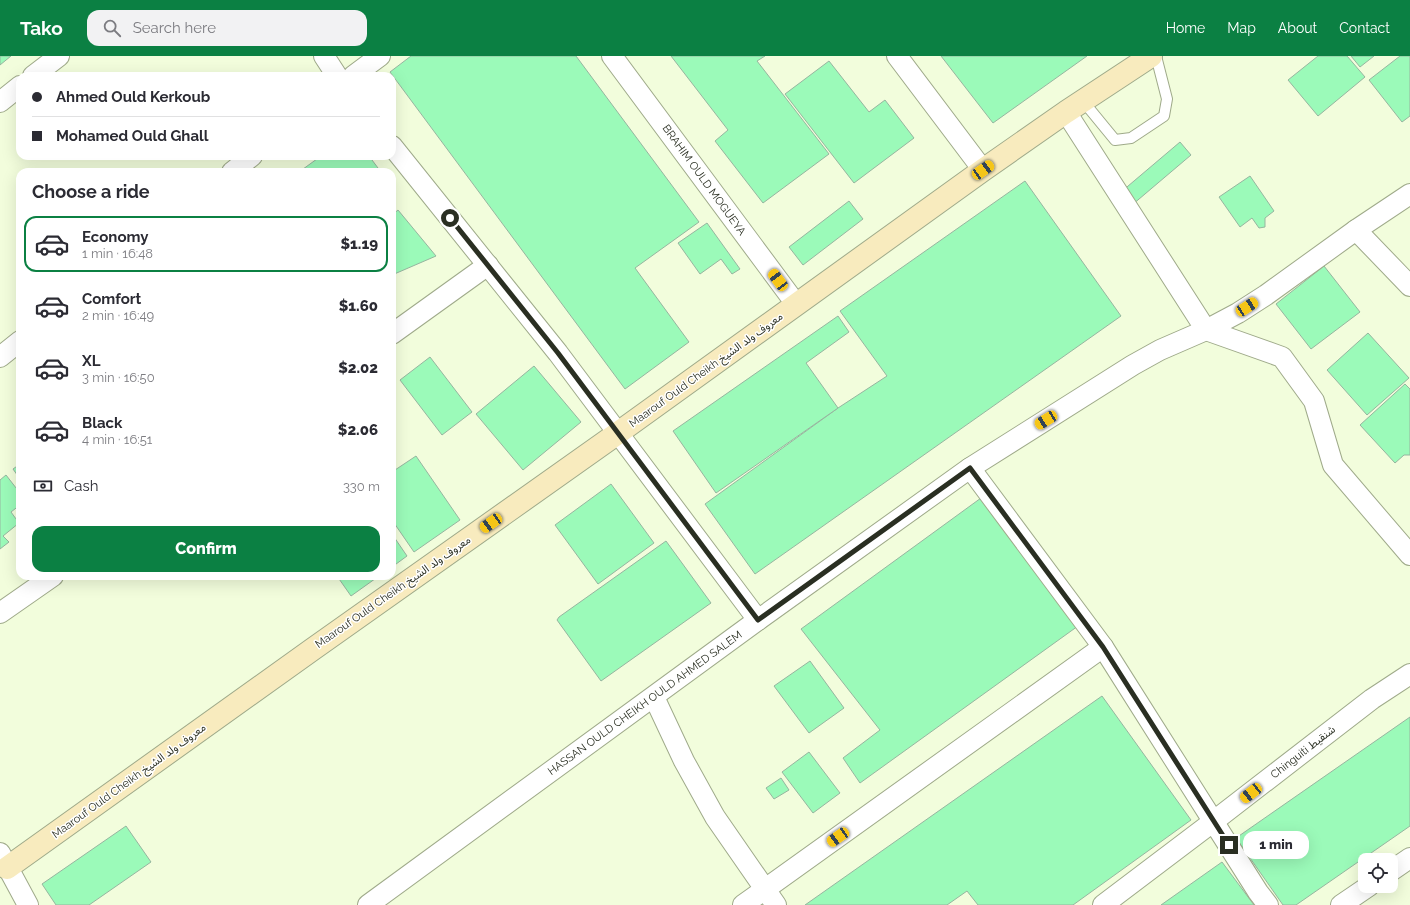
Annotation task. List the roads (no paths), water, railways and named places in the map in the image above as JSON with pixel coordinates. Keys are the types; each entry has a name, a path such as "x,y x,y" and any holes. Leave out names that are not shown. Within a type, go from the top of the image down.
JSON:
{"street":[{"path":"38,72 59,56"},
{"path":"324,56 334,72"},
{"path":"358,72 380,56"},
{"name":"BRAHIM OULD MOGUEYA","path":"612,56 796,304"},
{"path":"897,56 983,170"},
{"name":"Maarouf Ould Cheikh معروف ولد الشيخ","path":"4,860 313,649 618,433 983,170 1074,106 1151,56"},
{"path":"0,102 16,89"},
{"path":"1074,106 1206,330 1282,357 1314,401 1333,464 1410,555"},
{"path":"396,151 558,353 758,620"},
{"path":"237,168 247,160"},
{"name":"HASSAN OULD CHEIKH OULD AHMED SALEM","path":"368,905 758,620 970,468 1133,365 1160,350 1206,330 1238,313 1410,194"},
{"path":"1356,230 1410,286"},
{"path":"396,331 488,265"},
{"path":"0,357 16,344"},
{"path":"970,468 1103,647 1258,892 1268,905"},
{"path":"0,613 46,580"},
{"path":"743,905 1103,647"},
{"name":"Chinguiti شنقيط","path":"1103,905 1214,822 1372,699 1410,674"},
{"path":"654,697 684,761 715,817 776,905"},
{"path":"1398,866 1410,858"},
{"path":"4,860 28,905"},
{"path":"1341,905 1359,893"}],"lane":[{"path":"1074,106 1115,140 1131,138 1164,116 1167,99 1156,56"}]}
